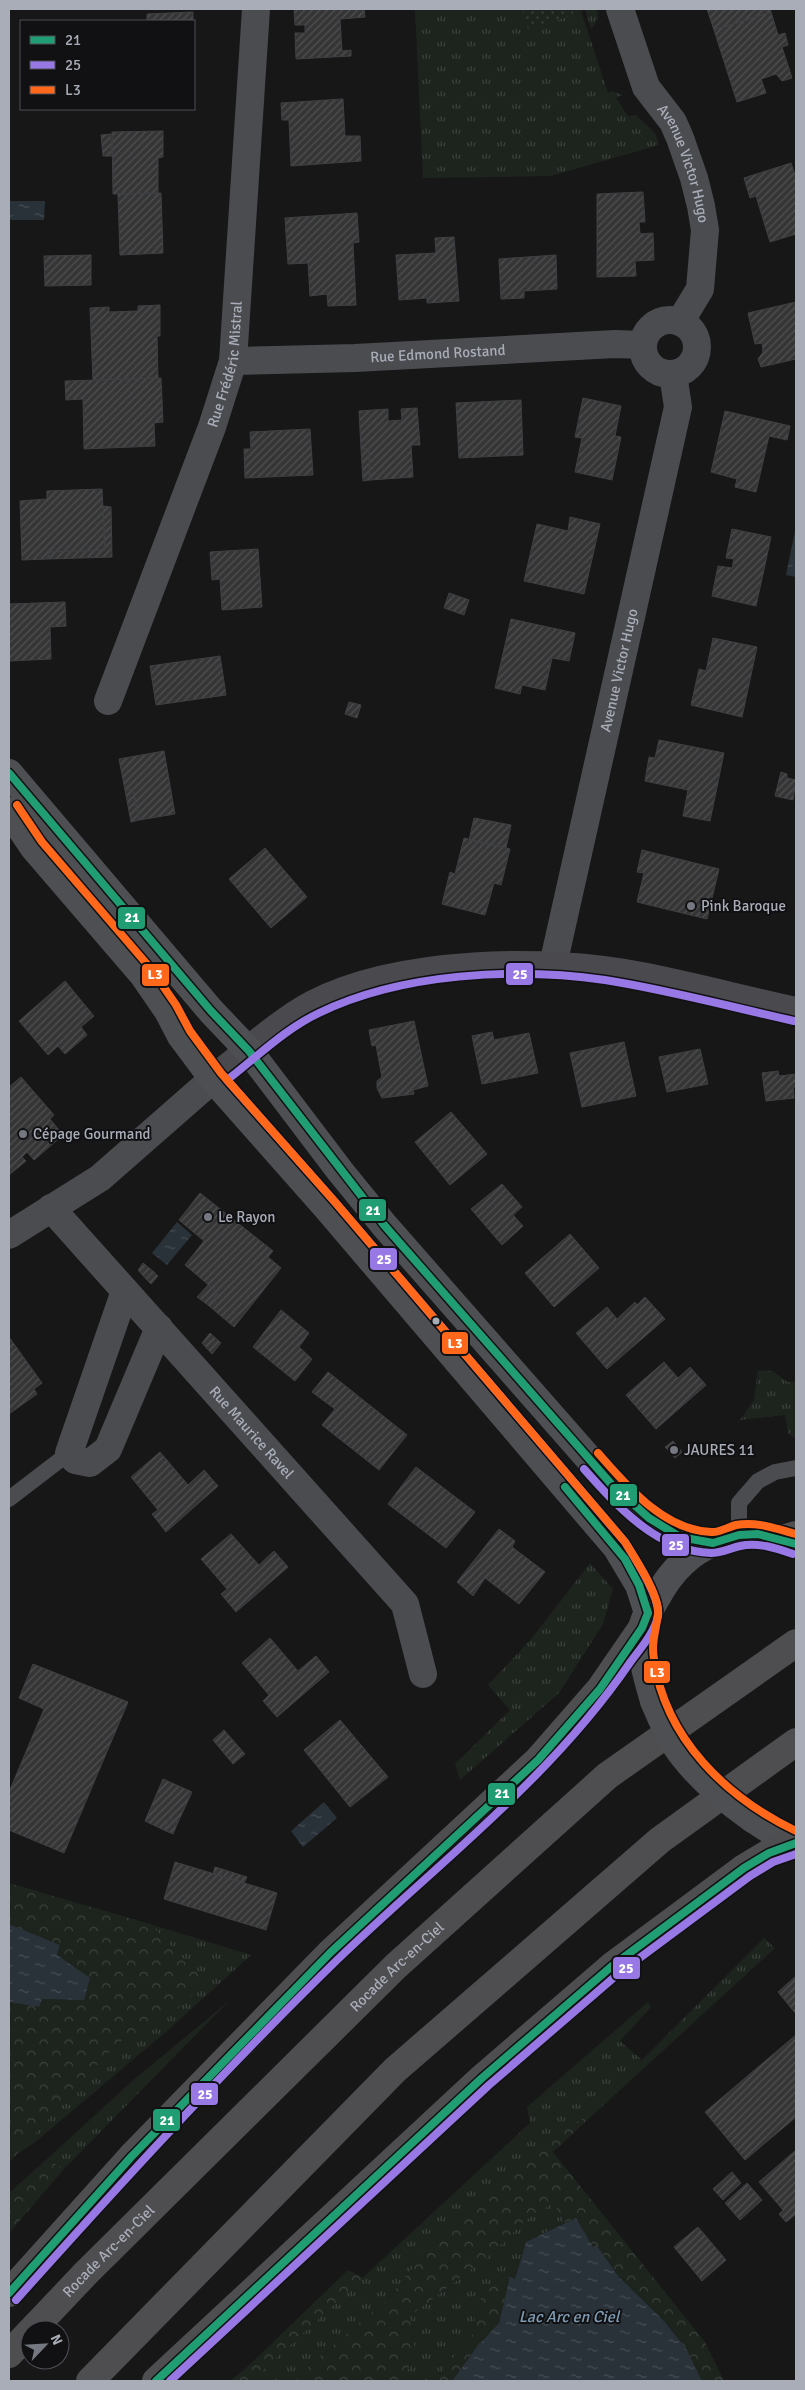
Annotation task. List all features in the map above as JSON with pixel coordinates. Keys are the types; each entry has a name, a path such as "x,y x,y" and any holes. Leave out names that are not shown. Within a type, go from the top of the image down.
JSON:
{"highway":[{"path":"9,2293 132,2156 330,1953 538,1760 600,1689 645,1620"},
{"name":"Rocade Arc-en-Ciel","path":"41,2320 93,2266 396,1966 600,1782 796,1644"},
{"path":"90,2381 395,2070 660,1840 796,1742"},
{"path":"156,2381 482,2078 612,1966 744,1868 769,1853 796,1843"},
{"name":"Rocade Arc-en-Ciel","path":"9,2354 20,2342"}],"main road":[{"path":"9,773 211,1011 249,1051 340,1171 384,1225 612,1485 649,1518 680,1537 713,1543"},
{"path":"9,811 34,848 144,976 168,1011 181,1036 213,1079 333,1215 617,1548 639,1585 645,1620 644,1667 654,1701 674,1743 694,1768 723,1798 773,1832 796,1843"},
{"path":"645,1620 673,1572 689,1557 713,1543 739,1535 758,1534 792,1540"}],"street":[{"name":"Rue Frédéric Mistral","path":"108,701 212,427 234,361 256,9"},
{"name":"Avenue Victor Hugo","path":"620,9 646,87 660,108 673,122 694,178 701,206 705,230 700,288 680,322"},
{"path":"671,320 680,322 691,330 697,346 695,358 690,366 673,374 660,372 653,368 644,354 643,345 651,328 671,320"},
{"name":"Rue Edmond Rostand","path":"234,361 355,358 615,344 643,345"},
{"name":"Avenue Victor Hugo","path":"553,965 678,407 673,374"},
{"path":"9,1235 100,1178 213,1079 311,1005 362,983 420,972 553,965 639,975 796,1011"},
{"name":"Rue Maurice Ravel","path":"52,1208 405,1604 423,1674"},
{"path":"125,1291 69,1453 75,1460 90,1464 108,1449 159,1328"}],"lane":[{"path":"9,1499 69,1453"},
{"path":"739,1535 740,1503 758,1481 775,1472 796,1468"}],"green space":[{"path":"415,9 585,9 581,11 608,93 612,91 622,95 616,98 628,116 636,115 655,133 659,145 551,176 423,178"},
{"path":"522,9 572,9 574,15 528,29"},
{"path":"585,9 597,9 598,19 591,29"},
{"path":"758,1370 772,1371 788,1382 796,1382 796,1437 788,1433 785,1415 740,1420 754,1400"},
{"path":"590,1563 613,1589 603,1624 559,1693 460,1780 455,1764 510,1710 488,1685 532,1638"},
{"path":"9,1883 150,1924 206,1982 175,2011 120,2042 89,2073 9,2163 9,2002 39,2007 41,1999 84,2000 57,1955 60,1945 9,1924"},
{"path":"150,1924 251,1955 167,2031 34,2143 17,2154 89,2073 120,2042 175,2011 206,1982"},
{"path":"764,1938 775,1948 595,2113 559,2130 427,2250 386,2301 314,2361 295,2381 251,2381 530,2123 527,2107 648,2002 651,2007 620,2041 642,2060"},
{"path":"229,2001 64,2169 47,2159 130,2083"},
{"path":"595,2113 553,2152 705,2342 724,2381 702,2381 687,2350 664,2321 619,2277 597,2246 594,2248 576,2218 565,2223 553,2203 527,2219 490,2255 410,2316 415,2355 402,2381 295,2381 314,2361 386,2301 427,2250 520,2162 559,2130"},
{"path":"47,2159 64,2169 9,2233 9,2193"},
{"path":"553,2203 565,2223 526,2242 515,2279 475,2313 474,2333 434,2381 402,2381 415,2355 410,2316 490,2255 527,2219"},
{"path":"348,2270 363,2278 251,2381 230,2381 244,2370"},
{"path":"510,2277 499,2323 476,2348 452,2381 434,2381 474,2333 475,2313 487,2285"}],"water":[{"path":"9,201 45,201 44,220 9,220"},
{"path":"796,532 796,577 786,575"},
{"path":"177,1222 192,1235 167,1265 152,1253"},
{"path":"324,1802 337,1818 303,1847 291,1831"},
{"path":"9,1924 60,1945 57,1955 90,1978 84,2000 42,1999 39,2007 9,2002"},
{"name":"Lac Arc en Ciel","path":"576,2218 593,2247 597,2246 619,2277 664,2321 687,2350 702,2381 452,2381 476,2348 499,2323 510,2277 515,2279 526,2242"}],"building":[{"path":"294,9 364,9 365,17 340,19 342,51 351,50 351,56 296,59 295,33 305,33 305,25 295,25"},
{"path":"707,9 770,9 771,12 714,30"},
{"path":"193,12 193,20 147,20 147,14"},
{"path":"771,12 778,35 785,33 788,45 782,47 792,78 782,81 776,74 761,79 766,93 737,102 714,30"},
{"path":"343,99 345,136 360,136 361,161 291,166 289,120 282,120 281,103"},
{"path":"163,131 163,157 158,158 158,193 113,194 112,132"},
{"path":"111,134 112,156 103,156 101,135"},
{"path":"791,163 796,178 796,234 770,242 756,196 750,198 744,178"},
{"path":"643,192 645,222 639,222 640,234 653,233 654,260 635,261 636,276 597,277 597,194"},
{"path":"161,193 163,253 120,255 118,194"},
{"path":"357,213 359,242 353,243 356,305 328,306 327,294 310,296 308,263 288,264 285,218"},
{"path":"454,237 459,301 427,303 427,298 399,300 396,255 436,253 435,238"},
{"path":"91,255 91,285 45,286 44,256"},
{"path":"556,255 557,289 524,291 524,298 501,299 499,259"},
{"path":"796,302 796,359 761,367 758,359 763,352 762,343 755,344 748,313"},
{"path":"160,305 160,336 157,336 158,378 93,380 90,308 109,307 109,312 138,311 138,306"},
{"path":"161,378 163,422 154,423 155,446 84,449 83,399 66,400 65,381"},
{"path":"583,398 621,406 615,436 621,437 612,480 575,472 582,438 575,437"},
{"path":"521,400 523,455 459,458 456,403"},
{"path":"417,408 420,445 411,445 413,477 370,480 369,449 361,449 359,411 388,409 388,421 402,420 401,409"},
{"path":"725,411 790,426 787,440 769,436 756,492 735,487 737,479 711,472"},
{"path":"310,429 313,475 245,478 244,449 251,449 250,432"},
{"path":"361,449 369,449 370,480 363,481"},
{"path":"102,489 105,550 48,552 48,559 22,560 20,501 47,499 47,491"},
{"path":"103,506 111,507 112,557 48,559 48,552 105,550"},
{"path":"570,517 600,524 584,594 524,581 537,524 568,531"},
{"path":"732,529 771,537 756,606 712,596 718,566 732,568 734,559 726,558"},
{"path":"258,549 262,607 222,610 220,579 212,580 210,552"},
{"path":"449,593 469,600 464,615 444,608"},
{"path":"65,602 66,626 50,627 51,659 9,661 9,604"},
{"path":"511,619 575,633 569,661 552,658 545,690 522,685 520,694 495,688"},
{"path":"713,638 757,647 742,717 691,705 699,669 706,671"},
{"path":"220,656 226,695 156,705 150,666"},
{"path":"349,702 361,705 357,718 345,714"},
{"path":"659,740 724,753 710,821 683,816 688,790 645,781 649,757 655,758"},
{"path":"164,751 175,814 139,820 133,789 125,790 119,759"},
{"path":"781,772 787,774 787,778 796,780 793,800 775,796"},
{"path":"133,789 139,820 131,822 125,790"},
{"path":"474,818 511,825 506,848 469,840"},
{"path":"464,838 510,849 501,885 494,883 485,915 442,904 450,872 455,874"},
{"path":"265,848 307,897 271,928 229,879"},
{"path":"642,850 719,869 707,919 637,902 644,873 637,872"},
{"path":"65,981 94,1016 81,1027 87,1035 65,1054 58,1046 48,1055 19,1021"},
{"path":"414,1021 428,1086 413,1090 414,1094 382,1098 377,1088 377,1081 382,1077 376,1045 372,1046 369,1030"},
{"path":"492,1032 494,1040 529,1033 538,1073 482,1084 472,1036"},
{"path":"624,1042 636,1096 582,1107 570,1053"},
{"path":"700,1049 708,1084 667,1092 659,1057"},
{"path":"778,1071 779,1076 796,1074 796,1087 793,1087 794,1098 766,1101 762,1073"},
{"path":"21,1077 54,1115 50,1119 63,1135 34,1160 27,1152 22,1157 26,1161 9,1175 9,1087"},
{"path":"451,1112 487,1154 450,1185 415,1142"},
{"path":"502,1184 522,1207 513,1215 523,1226 502,1245 471,1209"},
{"path":"200,1193 273,1251 268,1257 281,1268 234,1327 208,1305 218,1293 185,1265 204,1241 179,1220"},
{"path":"570,1234 599,1268 554,1307 525,1273"},
{"path":"143,1263 154,1272 146,1279 138,1270"},
{"path":"154,1272 158,1276 151,1284 146,1279"},
{"path":"208,1285 218,1293 208,1305 197,1297"},
{"path":"645,1297 665,1319 607,1369 576,1333 607,1307 617,1319 635,1302 637,1305"},
{"path":"281,1310 309,1333 299,1347 312,1359 295,1381 253,1347"},
{"path":"210,1333 221,1343 212,1354 202,1343"},
{"path":"9,1337 42,1383 34,1389 37,1394 9,1414"},
{"path":"664,1362 678,1378 690,1367 706,1385 656,1429 626,1395"},
{"path":"328,1372 407,1435 379,1470 322,1425 335,1409 312,1392"},
{"name":"JAURES 11","path":"673,1441 682,1452 675,1458 665,1447"},
{"path":"160,1452 188,1485 204,1470 218,1486 166,1532 152,1514 158,1510 131,1477"},
{"path":"416,1467 475,1512 446,1548 388,1504"},
{"path":"499,1529 515,1541 512,1547 545,1572 519,1604 485,1578 473,1596 457,1582"},
{"path":"231,1534 259,1565 274,1551 288,1567 236,1612 221,1594 227,1589 201,1559"},
{"path":"270,1638 298,1671 316,1656 329,1672 277,1717 263,1701 269,1695 242,1663"},
{"path":"33,1664 128,1702 64,1853 9,1830 9,1792 44,1709 19,1698"},
{"path":"340,1720 388,1777 350,1807 304,1750"},
{"path":"224,1730 245,1754 233,1764 213,1740"},
{"path":"163,1779 192,1792 178,1822 169,1818 164,1830 145,1821"},
{"path":"169,1818 178,1822 173,1834 164,1830"},
{"path":"175,1862 277,1893 266,1930 164,1899"},
{"path":"215,1867 247,1877 244,1883 213,1874"},
{"path":"796,1976 796,2014 778,1992"},
{"path":"796,2035 796,2117 745,2160 705,2112"},
{"path":"796,2150 796,2214 786,2222 779,2214 783,2210 759,2182"},
{"path":"732,2172 741,2183 723,2200 713,2189"},
{"path":"747,2183 762,2200 740,2220 725,2203"},
{"path":"698,2227 726,2260 702,2281 674,2247"}],"transit line":[{"name":"21","path":"9,773 211,1011 249,1051 384,1225 612,1485 649,1518 680,1537 713,1543 739,1535 758,1534 796,1544"},
{"name":"L3","path":"17,805 42,842 152,970 176,1005 190,1031 221,1073 335,1202 625,1542 646,1577 658,1606 653,1653 660,1688 671,1715 703,1763 724,1783 746,1801 796,1831"},
{"name":"25","path":"16,2300 94,2213 255,2042 375,1924 491,1819 564,1745 598,1706 642,1647 650,1635 658,1616 658,1608 651,1589 625,1542 335,1202 227,1080 283,1035 319,1013 386,989 459,977 534,974 605,980 794,1021"},
{"name":"L3","path":"598,1453 647,1504 677,1523 694,1529 714,1532 736,1525 752,1524 796,1534"},
{"name":"25","path":"584,1469 624,1511 656,1535 673,1544 691,1550 711,1553 740,1546 760,1545 793,1554"},
{"name":"21","path":"565,1487 625,1559 639,1585 648,1613"},
{"name":"21","path":"9,2293 132,2156 330,1953 538,1760 600,1689 642,1628 648,1613"},
{"name":"21","path":"156,2381 482,2078 612,1966 744,1868 769,1853 796,1843"},
{"name":"25","path":"170,2381 489,2085 618,1974 750,1876 773,1862 796,1854"}],"place":[{"name":"Pink Baroque","path":"691,906"},
{"name":"Cépage Gourmand","path":"23,1134"},
{"name":"Le Rayon","path":"208,1217"},
{"name":"JAURES 11","path":"674,1450"}]}
